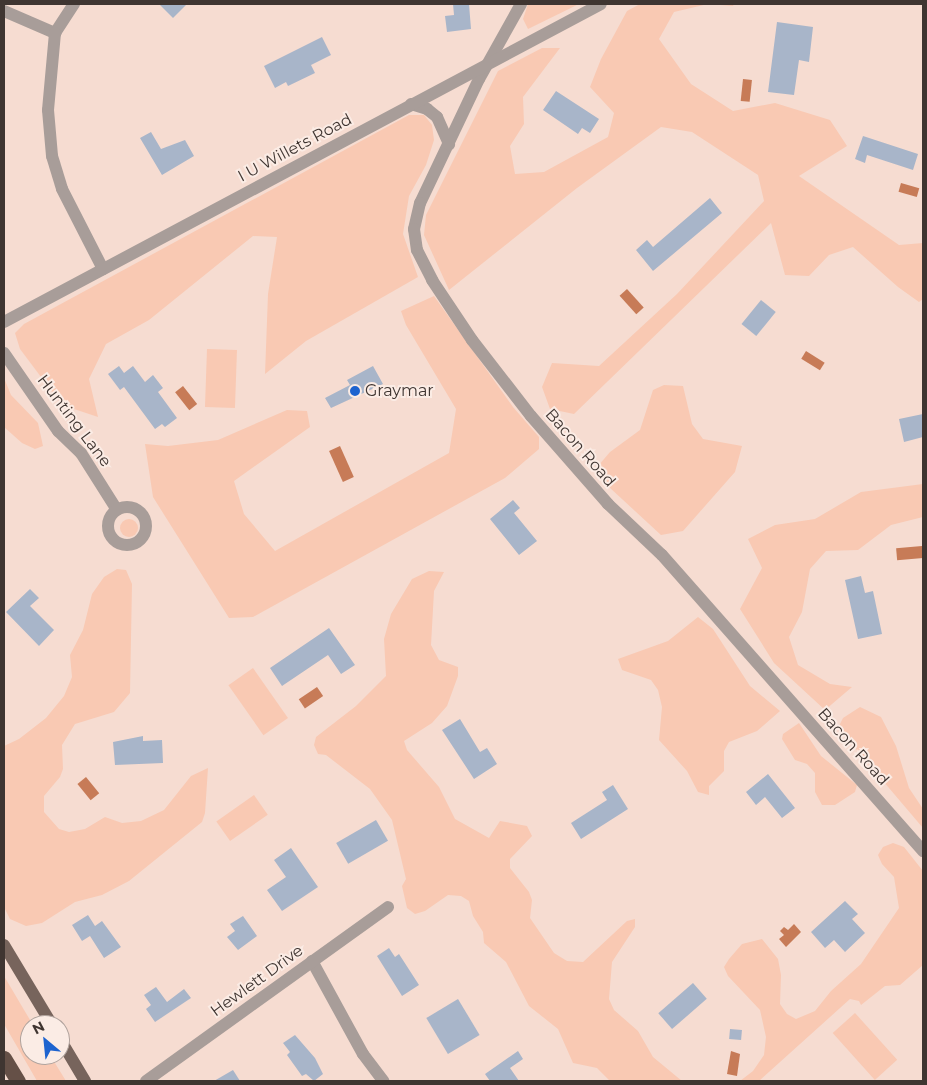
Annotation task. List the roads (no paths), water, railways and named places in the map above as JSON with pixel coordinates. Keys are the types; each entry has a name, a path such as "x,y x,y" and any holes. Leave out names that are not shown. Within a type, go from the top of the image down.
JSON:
{"highway":[{"path":"4,1058 18,1081"}],"main road":[{"path":"4,945 46,1015"},
{"path":"70,1056 85,1081"}],"street":[{"path":"74,4 55,34 48,110 52,156 62,189 103,269"},
{"name":"Bacon Road","path":"521,4 420,203 414,229 417,250 432,280 491,366 586,481 662,555 923,851"},
{"name":"I U Willets Road","path":"4,322 601,4"},
{"path":"4,11 55,34"},
{"path":"411,104 427,109 437,117 449,144"},
{"name":"Hunting Lane","path":"4,353 58,431 81,453 117,510"},
{"name":"Hewlett Drive","path":"146,1081 388,907"},
{"path":"312,961 362,1054 383,1081"}],"place":[{"name":"Graymar","path":"355,391"}]}
